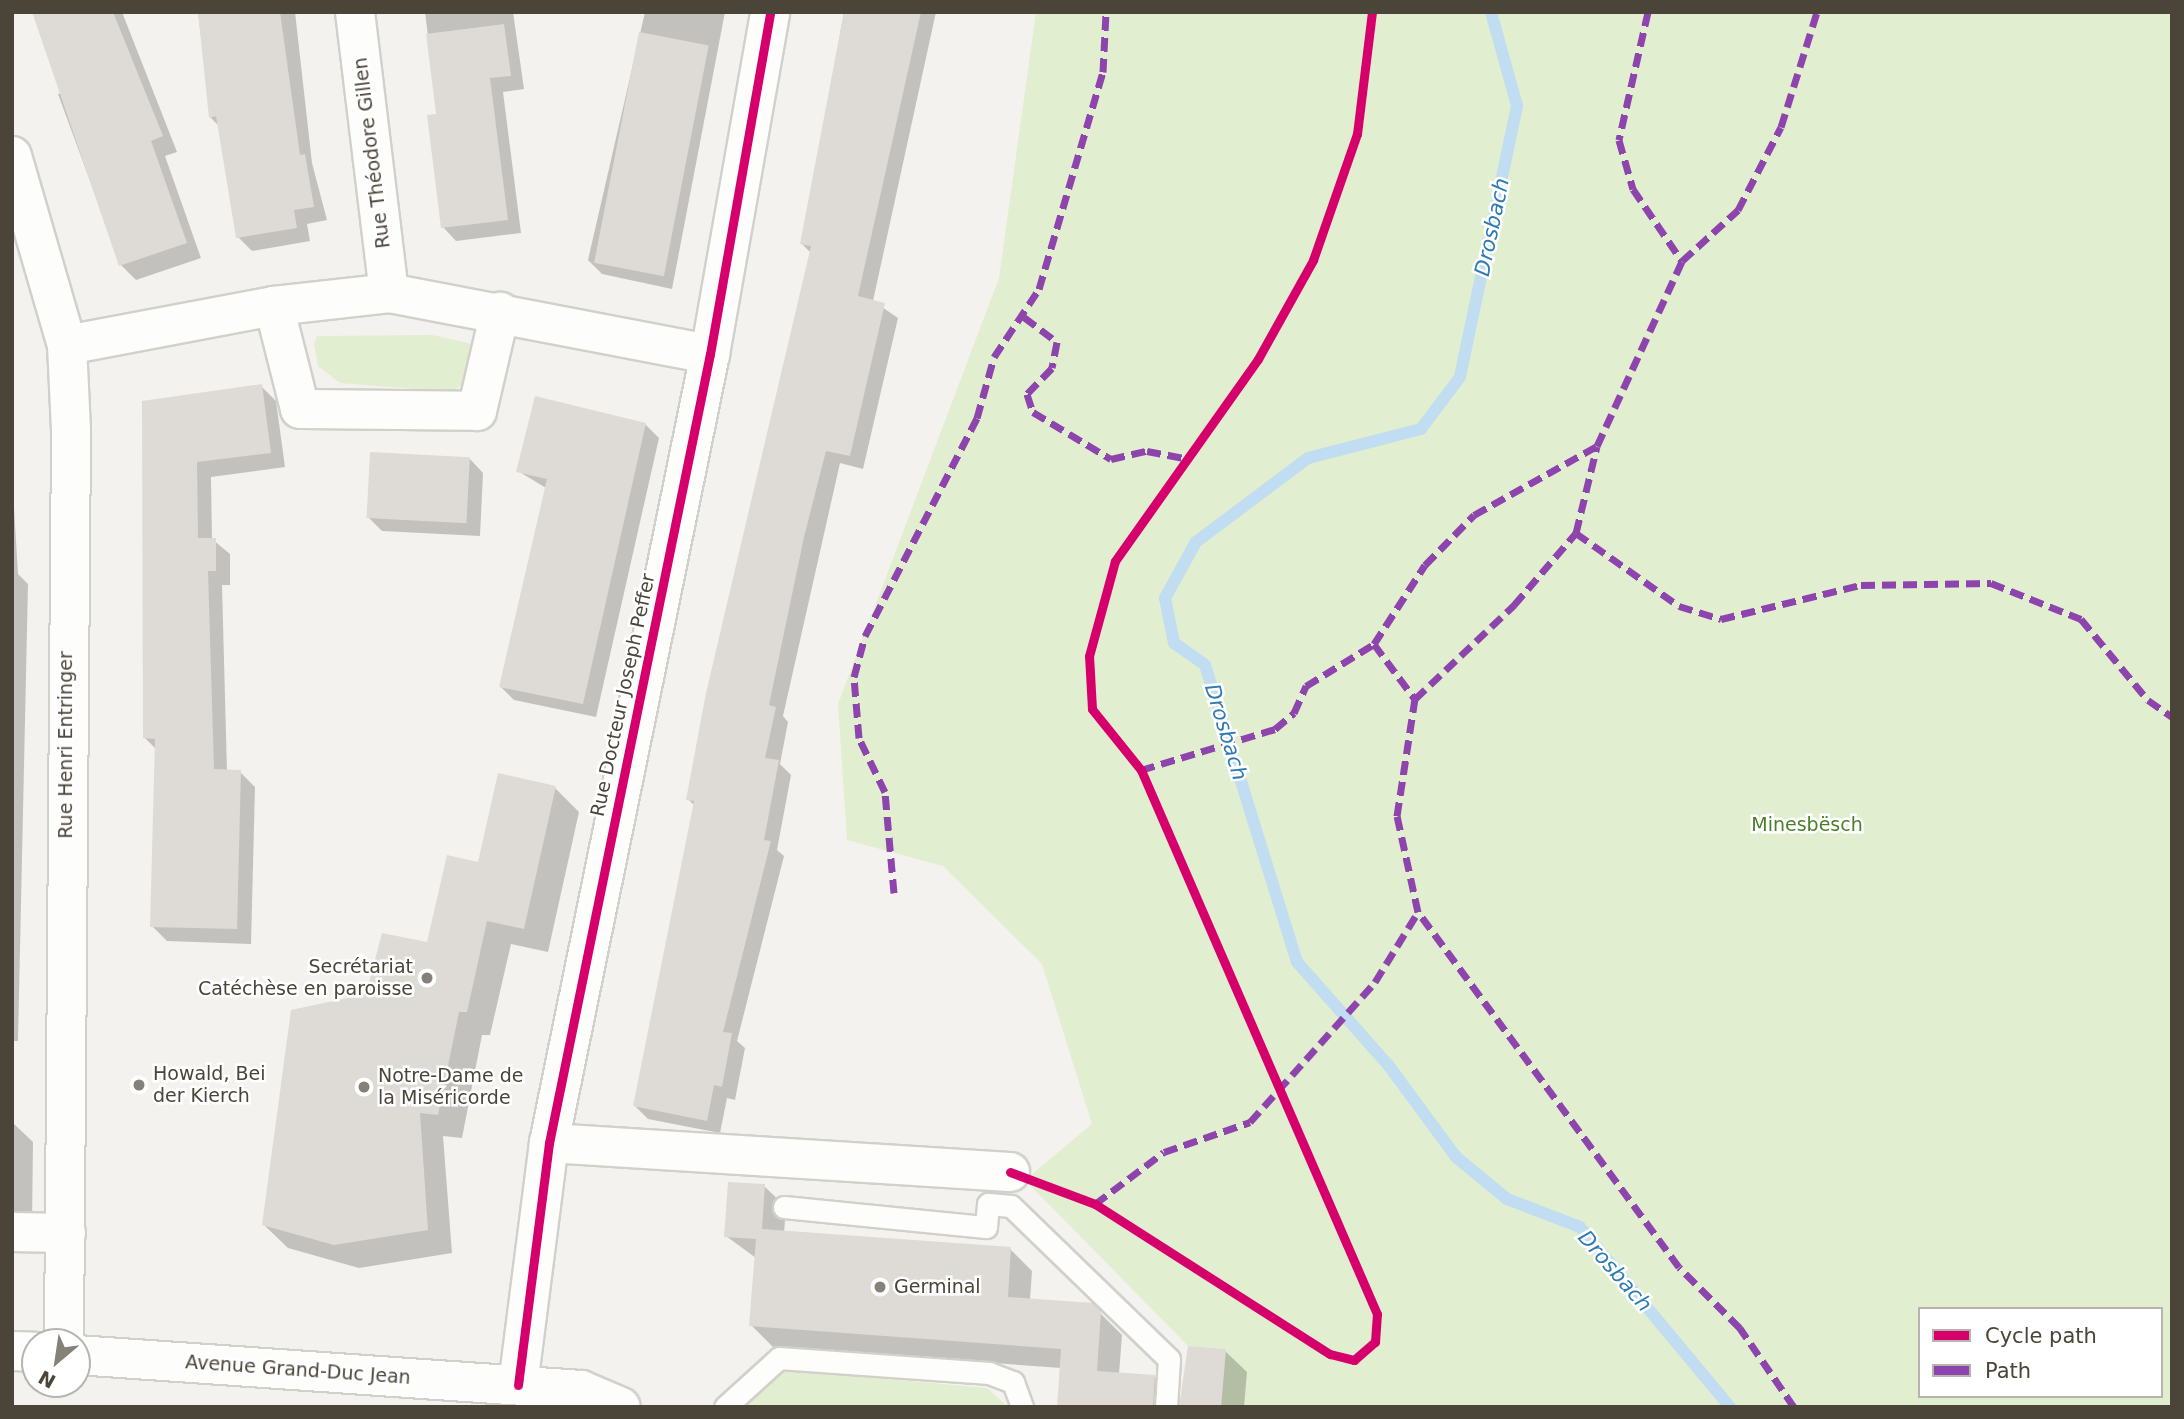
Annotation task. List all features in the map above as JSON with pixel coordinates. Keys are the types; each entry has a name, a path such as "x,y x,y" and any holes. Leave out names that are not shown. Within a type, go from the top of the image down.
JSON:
{"street":[{"name":"Rue Théodore Gillen","path":"355,12 389,293"},
{"name":"Rue Docteur Joseph Peffer","path":"518,1385 549,1143 710,354 770,12"},
{"name":"Rue Henri Entringer","path":"12,156 66,345 64,1328"},
{"path":"66,345 274,306 389,293 710,354"},
{"path":"274,306 300,409 477,411 500,312"},
{"path":"549,1143 1011,1189"},
{"path":"12,1232 66,1233"},
{"name":"Avenue Grand-Duc Jean","path":"91,1356 581,1390 621,1407"}],"lane":[{"path":"784,1207 986,1227 988,1204 1011,1189 1169,1359 1166,1407"},
{"path":"725,1407 779,1358 989,1373 1013,1382 1022,1407"}],"green space":[{"name":"Minesbësch","path":"1036,12 2172,12 2172,1407 1221,1407 1226,1349 1188,1346 1025,1180 1092,1124 1042,964 943,866 847,840 838,704 999,278"},
{"path":"432,335 482,346 471,380 450,392 340,383 318,366 314,344 317,336"},
{"path":"799,1371 987,1388 1008,1407 744,1407 785,1372"}],"building":[{"path":"32,12 113,12 163,136 151,141 187,243 119,266"},
{"path":"198,12 280,12 300,155 305,154 314,207 294,210 297,228 236,238 216,116 209,118"},
{"path":"844,12 921,12 858,296 885,303 850,456 826,451 804,537 769,705 776,707 765,758 779,760 764,840 771,841 723,1032 732,1033 722,1087 714,1085 707,1121 633,1106 694,801 686,800 706,693 811,246 800,244"},
{"path":"504,24 511,76 490,78 508,220 441,228 427,115 436,114 426,34"},
{"path":"639,32 709,46 664,276 594,263"},
{"path":"262,384 271,453 197,462 198,538 216,538 216,571 208,571 214,769 241,770 237,929 150,927 155,739 143,738 142,401"},
{"path":"535,396 646,423 583,704 499,687 547,479 516,472"},
{"path":"370,452 470,457 466,523 367,518"},
{"name":"Notre-Dame de la Miséricorde","path":"498,773 556,786 524,929 487,921 467,1012 459,1012 438,1115 420,1113 428,1230 334,1245 262,1225 291,1010 366,994 382,933 427,942 447,855 478,862"},
{"name":"Germinal","path":"728,1182 765,1184 762,1229 1011,1247 1008,1297 1093,1303 1101,1311 1097,1371 1155,1375 1153,1407 1057,1407 1061,1349 749,1326 756,1239 724,1237"},
{"path":"1188,1346 1226,1349 1221,1407 1179,1407"}],"waterway":[{"name":"Drosbach","path":"1491,12 1517,106 1460,377 1421,429 1308,458 1196,542 1165,598 1174,643 1205,665 1297,962 1389,1066 1456,1157 1507,1199 1580,1227 1730,1407"}],"marked path":[{"path":"894,893 885,792 859,738 854,677 865,636 977,418 994,357 1039,289 1103,72 1106,12"},
{"path":"1648,12 1619,140 1633,189 1682,261"},
{"path":"1794,1407 1740,1328 1679,1267 1418,912 1397,816 1415,699 1514,605 1576,533 1597,446 1682,261 1738,210 1781,127 1817,12"},
{"path":"1024,317 1057,342 1052,368 1027,394 1033,412 1111,459 1147,451 1189,459"},
{"path":"1141,770 1275,729 1294,713 1306,686 1374,644 1425,565 1474,515 1597,446"},
{"path":"1576,533 1679,606 1721,619 1861,585 1991,583 2081,619 2148,700 2172,717"},
{"path":"1374,644 1415,699"},
{"path":"1095,1204 1164,1152 1250,1122 1375,982 1418,912"}],"cycle path":[{"path":"518,1385 549,1143 710,354 770,12"},
{"path":"1010,1172 1095,1204 1330,1354 1354,1360 1375,1342 1377,1314 1141,770 1092,709 1089,656 1115,561 1258,359 1313,260 1357,134 1372,12"}],"place":[{"name":"Secrétariat Catéchèse en paroisse","path":"427,978"},
{"name":"Howald, Bei der Kierch","path":"139,1085"},
{"name":"Notre-Dame de la Miséricorde","path":"364,1087"},
{"name":"Germinal","path":"880,1287"}]}
